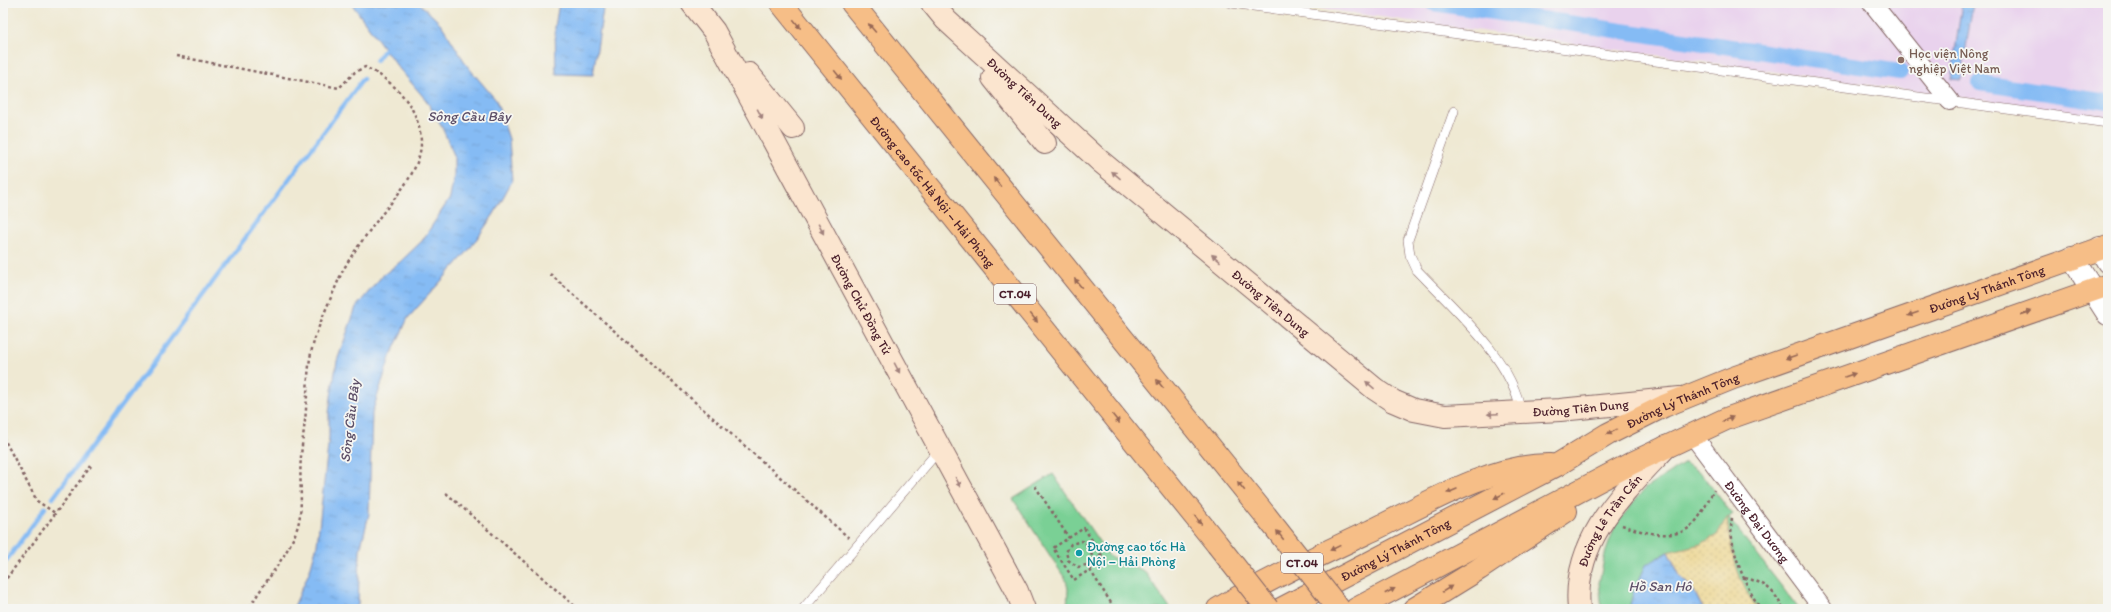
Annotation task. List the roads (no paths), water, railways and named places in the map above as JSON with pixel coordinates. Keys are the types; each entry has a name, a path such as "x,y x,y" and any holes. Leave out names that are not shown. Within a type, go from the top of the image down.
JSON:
{"main road":[{"name":"Đường Chử Đồng Tử","path":"692,3 714,31 1017,591 1024,609"},
{"name":"Đường cao tốc Hà Nội – Hải Phòng","path":"781,3 1268,609"},
{"name":"CT.04","path":"852,3 1266,516 1339,609"},
{"name":"Đường Tiên Dung","path":"932,3 946,20 1100,161 1384,396 1414,410 1435,415 1521,412 1685,397"},
{"path":"946,20 1045,143"},
{"path":"714,31 793,128"},
{"name":"Đường Lý Thánh Tông","path":"1281,609 1557,465 1608,434 1685,397 1733,378 2072,258 2105,252"},
{"path":"1356,609 1596,482 1669,444 1692,434 1756,407 2100,288"},
{"path":"1977,292 1986,303 1990,315 1990,326"},
{"name":"Đường Lê Trần Cẩn","path":"1579,609 1581,572 1589,544 1597,528 1621,495 1669,444"},
{"path":"1218,609 1310,560 1449,493 1505,470 1532,465 1557,465"},
{"path":"1414,609 1541,529 1579,500 1596,482"}],"street":[{"path":"1872,3 1950,101"},
{"path":"2072,258 2100,288 2108,314"},
{"name":"Đường Đại Dương","path":"1692,434 1823,609"}],"lane":[{"path":"1231,3 2108,123"},
{"path":"1454,111 1408,240 1410,255 1417,270 1494,354 1514,387 1521,412"},
{"path":"803,609 940,449"}],"water":[{"name":"Sông Cầu Bây","path":"351,3 419,3 441,24 468,67 496,100 509,139 512,181 494,214 469,250 408,318 390,357 372,413 369,514 360,550 358,605 355,609 293,609 310,570 317,545 329,437 329,413 332,389 337,361 356,307 382,276 400,262 422,241 450,198 454,176 454,155 441,125 426,100 397,66"},
{"path":"559,3 604,3 593,75 556,74 555,27"},
{"path":"1962,3 1973,3 1961,80 1951,79"},
{"name":"Hồ San Hô","path":"1668,552 1680,576 1694,591 1703,609 1629,609 1633,593 1646,565"}],"waterway":[{"path":"1433,3 1900,72"},
{"path":"376,61 387,46"},
{"path":"53,498 363,79"},
{"path":"1980,83 2108,102"},
{"path":"3,565 45,508"}],"place":[{"name":"Học viện Nông nghiệp Việt Nam","path":"1901,60"},
{"name":"Đường cao tốc Hà Nội – Hải Phòng","path":"1079,553"}]}
